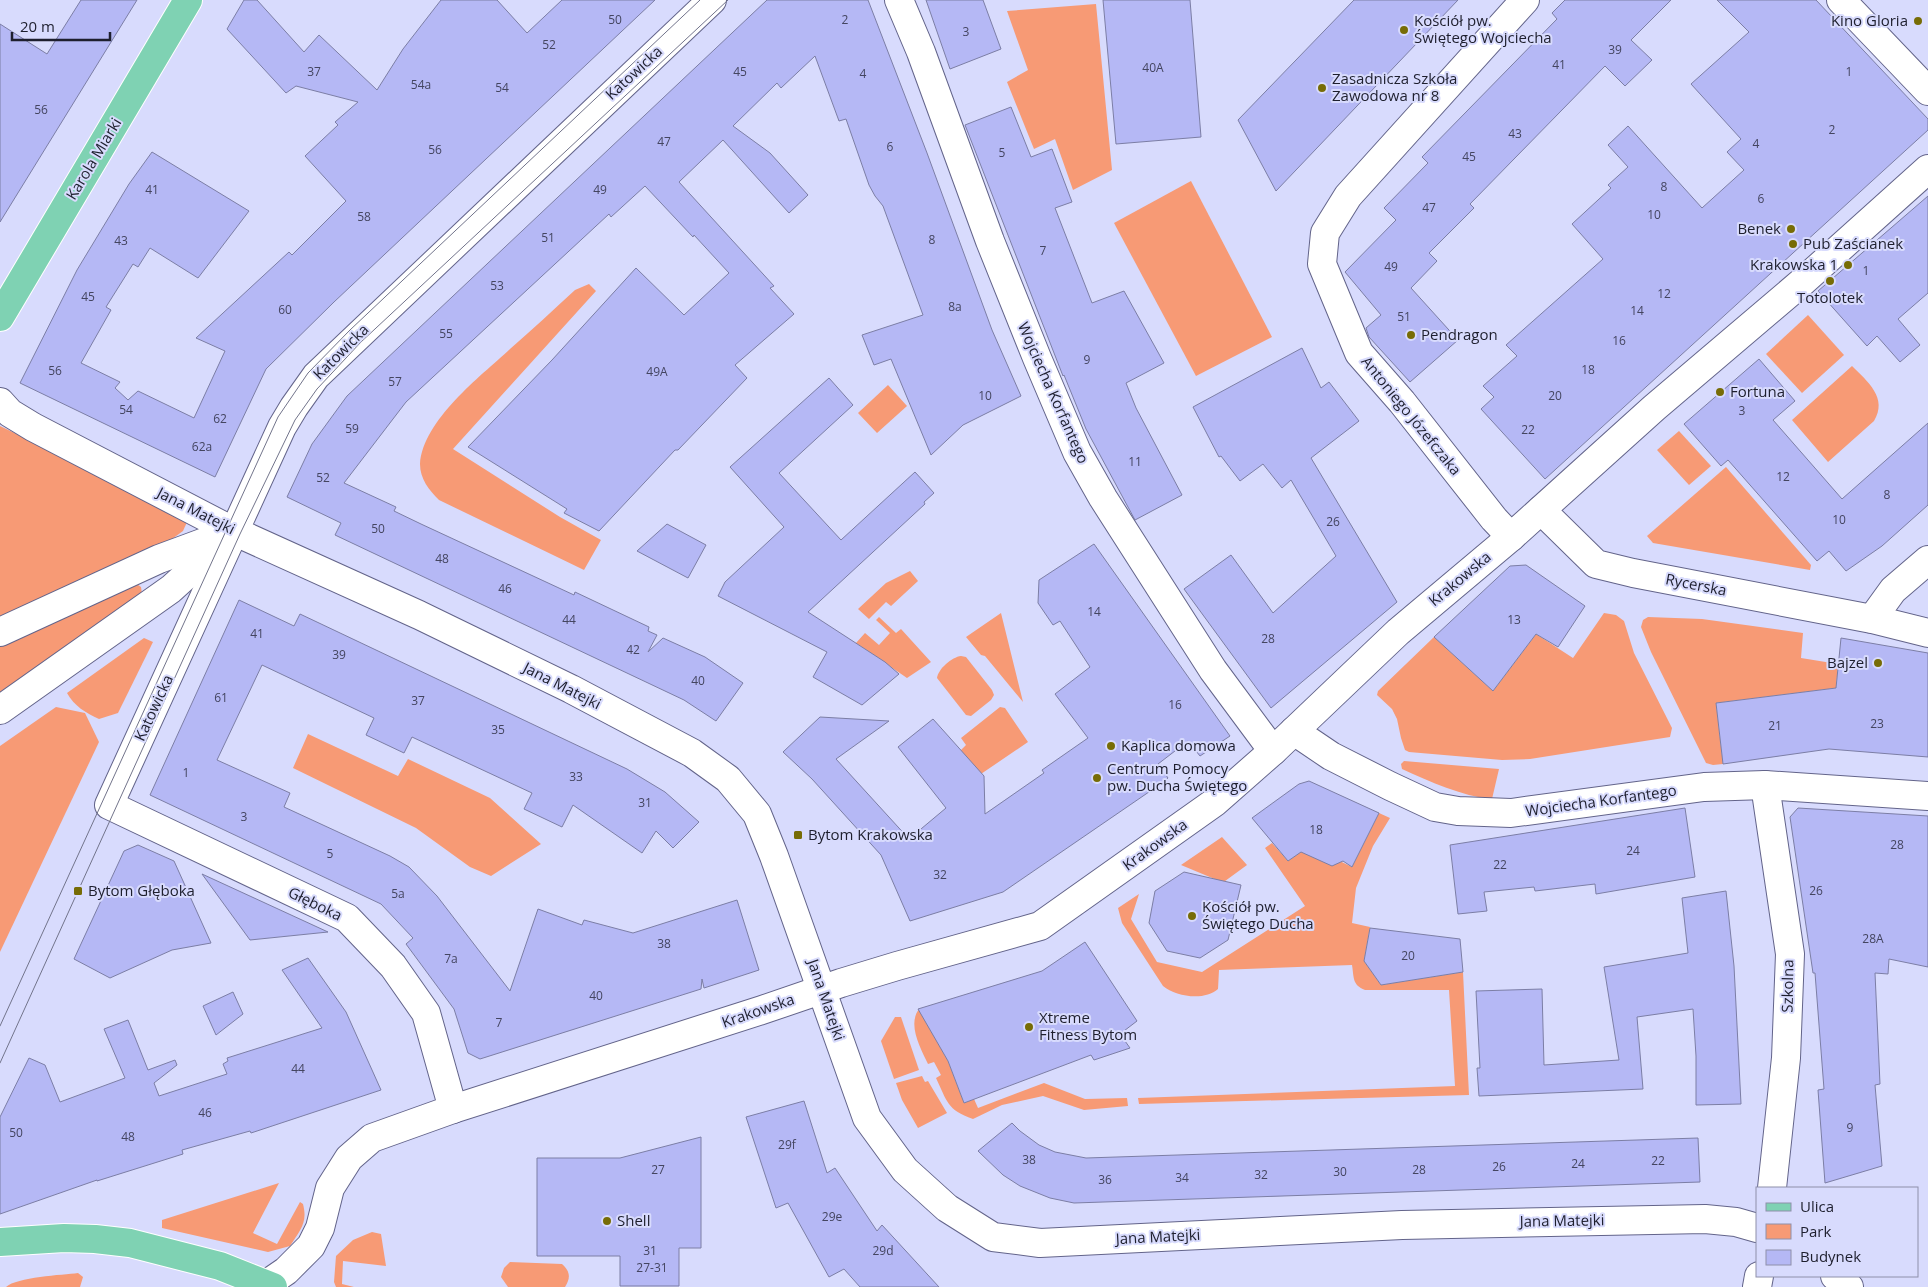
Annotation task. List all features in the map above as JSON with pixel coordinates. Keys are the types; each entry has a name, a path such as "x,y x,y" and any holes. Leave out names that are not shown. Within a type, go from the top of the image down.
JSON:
{"main road":[{"name":"Karola Miarki","path":"0,318 188,0"},
{"path":"0,1242 64,1238 130,1243 220,1266 270,1285"}],"street":[{"name":"Katowicka","path":"109,805 282,427 316,376 712,0"},
{"name":"Wojciecha Korfantego","path":"899,0 921,52 990,241 1029,340 1077,452 1103,498 1214,670 1273,751"},
{"name":"Antoniego Józefczaka","path":"1511,536 1494,519 1402,402 1359,353 1322,264 1325,234 1348,196 1524,0"},
{"path":"1841,0 1928,91"},
{"name":"Krakowska","path":"270,1285 311,1246 320,1228 330,1188 349,1158 372,1138 453,1109 689,1034 822,989 1040,926 1215,802 1273,751 1398,632 1541,510 1654,408 1801,283 1928,168"},
{"name":"Jana Matejki","path":"0,402 10,413 33,427 235,532 419,615 570,689 692,753 728,779 757,814 774,856 867,1118 912,1177 947,1208 993,1236 1040,1243 1402,1225 1705,1219 1736,1222 1756,1228"},
{"name":"Rycerska","path":"1541,510 1596,564 1633,574 1872,619 1928,633"},
{"path":"0,632 159,559 235,532"},
{"path":"0,710 171,589 235,532"},
{"path":"1872,619 1892,590 1928,560"},
{"name":"Wojciecha Korfantego","path":"1294,731 1332,756 1390,786 1435,807 1458,811 1512,813 1704,787 1765,784 1928,796"},
{"name":"Szkolna","path":"1765,784 1790,954 1786,1058 1772,1187"},
{"name":"Głęboka","path":"109,805 347,918 393,966 426,1013 453,1109"},
{"path":"1836,1277 1849,1287"}],"green space":[{"path":"1096,4 1112,170 1073,190 1055,139 1034,149 1007,82 1028,70 1007,11"},
{"path":"1191,181 1272,337 1196,376 1114,223"},
{"path":"589,284 596,291 453,449 560,517 601,540 584,570 439,500 426,484 420,464 423,448 431,431 455,400 575,290"},
{"path":"1808,315 1844,355 1802,393 1766,354"},
{"path":"1852,366 1870,384 1874,391 1879,405 1878,413 1874,421 1828,462 1792,420"},
{"path":"888,385 907,406 877,433 858,413"},
{"path":"0,426 181,513 187,522 183,531 172,539 0,619"},
{"path":"1679,431 1711,466 1689,485 1657,450"},
{"path":"1726,467 1811,565 1810,570 1653,543 1647,536"},
{"path":"910,571 918,581 891,606 886,602 869,619 858,609 886,583"},
{"path":"134,582 141,587 142,594 0,694 0,645"},
{"path":"1001,613 1023,702 985,656 981,655 966,637"},
{"path":"1604,613 1616,615 1624,621 1634,653 1672,728 1670,737 1530,759 1502,760 1409,752 1405,750 1397,719 1392,709 1377,695 1378,691 1434,637 1493,691 1536,634 1573,658"},
{"path":"879,617 896,633 901,629 931,662 907,678 856,643 865,633 879,645 890,633 876,620"},
{"path":"1648,617 1702,619 1803,633 1801,658 1838,664 1836,688 1716,703 1723,764 1713,765 1706,763 1651,652 1641,627 1643,620"},
{"path":"144,638 153,642 118,713 99,719 85,712 73,702 67,693"},
{"path":"961,656 966,657 994,695 991,700 971,716 966,715 937,678 946,664"},
{"path":"56,707 85,713 99,742 0,952 0,746"},
{"path":"1000,707 1005,708 1028,742 978,776 959,752 966,745 961,738"},
{"path":"308,734 398,776 408,759 490,798 541,844 491,876 470,867 416,828 293,768"},
{"path":"1404,761 1499,769 1492,799 1458,792 1424,779 1402,769 1401,764"},
{"path":"1379,813 1390,818 1373,846 1356,888 1352,923 1370,927 1364,961 1381,985 1463,972 1469,1095 1139,1104 1138,1098 1455,1086 1449,990 1365,990 1356,983 1352,965 1219,970 1218,989 1206,995 1183,995 1163,986 1122,923 1118,908 1139,894 1131,919 1157,962 1202,972 1305,906 1265,848 1272,843 1288,861 1309,846 1352,867"},
{"path":"1222,837 1247,865 1221,884 1217,880 1181,865"},
{"path":"919,1009 948,1061 964,1103 974,1099 978,1108 1044,1083 1085,1099 1127,1098 1128,1106 1084,1110 1043,1096 1002,1105 973,1119 964,1116 949,1104 936,1078 941,1075 934,1062 928,1064 916,1037 914,1022"},
{"path":"895,1017 901,1017 919,1070 894,1079 881,1041"},
{"path":"922,1076 925,1082 928,1081 947,1113 918,1128 902,1100 896,1083"},
{"path":"279,1183 253,1233 277,1244 300,1202 303,1204 304,1221 290,1246 268,1252 162,1228 162,1220"},
{"path":"372,1232 381,1234 386,1266 343,1261 342,1284 354,1287 336,1287 334,1282 336,1256 353,1240"},
{"path":"510,1262 562,1264 567,1269 569,1278 565,1287 508,1287 501,1277 504,1268"},
{"path":"78,1273 83,1277 80,1287 6,1287 29,1279"}],"building":[{"path":"81,0 137,0 0,222 0,24 47,54"},
{"path":"244,0 257,0 304,52 319,35 377,90 403,49 441,0 497,0 527,33 562,0 655,0 334,302 266,369 215,477 20,383 77,270 129,184 152,152 249,211 198,278 150,248 138,267 133,264 106,307 111,310 81,363 120,382 115,388 128,400 138,391 194,418 225,351 196,338 289,252 292,255 346,201 305,156 338,125 335,122 358,102 296,86 286,93 227,29"},
{"path":"767,0 868,0 992,330 1021,396 963,425 931,455 891,359 874,365 862,335 923,315 883,206 869,185 846,119 839,121 815,56 781,88 777,83 733,126 770,153 808,195 789,213 723,140 679,182 774,286 770,288 794,314 735,365 747,378 678,450 675,450 599,531 564,513 567,509 468,447 552,360 636,268 684,315 729,273 645,186 611,217 609,214 406,402 344,483 396,507 394,511 421,524 574,595 575,592 649,627 648,631 657,635 648,652 663,638 705,657 743,683 716,721 684,700 335,535 341,523 287,497 312,444 347,396"},
{"path":"926,0 983,0 1001,49 950,69"},
{"path":"1103,0 1190,0 1201,137 1116,144"},
{"name":"Zasadnicza Szkoła Zawodowa nr 8","path":"1354,0 1458,0 1276,191 1238,120"},
{"path":"1565,0 1671,0 1631,40 1652,60 1625,86 1605,66 1470,204 1474,208 1429,253 1437,261 1411,288 1458,340 1410,382 1369,337 1366,328 1381,315 1345,272 1396,220 1384,208 1428,163 1422,157 1557,19 1552,13"},
{"path":"1717,0 1816,0 1928,119 1928,130 1545,479 1481,409 1494,397 1483,386 1517,356 1506,345 1603,259 1572,224 1611,188 1608,185 1628,167 1608,145 1628,126 1702,208 1744,170 1727,152 1741,139 1691,84 1749,32"},
{"path":"1011,107 1031,157 1052,149 1072,202 1055,208 1092,303 1124,291 1164,363 1126,383 1136,408 1182,495 1135,520 1086,429 1063,376 965,125"},
{"path":"1928,196 1928,293 1898,319 1920,345 1900,362 1877,336 1867,346 1818,291"},
{"path":"1302,348 1321,388 1329,382 1359,421 1311,458 1397,602 1271,708 1184,589 1231,555 1273,613 1336,556 1291,480 1282,488 1263,464 1240,481 1221,456 1219,457 1193,407"},
{"path":"1759,359 1795,401 1773,420 1842,499 1928,423 1928,505 1882,546 1846,571 1829,551 1817,561 1728,460 1721,466 1684,424"},
{"path":"829,378 853,405 779,473 841,540 915,472 934,493 924,502 925,504 808,612 885,662 899,674 862,705 813,677 827,652 718,596 725,582 784,527 730,467"},
{"path":"667,524 706,545 688,578 637,551"},
{"path":"1094,544 1230,736 1200,756 1188,741 1158,764 1168,778 1162,783 1003,892 910,921 881,855 812,779 783,752 820,717 889,721 836,759 909,839 946,808 898,747 933,719 984,776 985,814 1044,773 1042,770 1088,738 1055,694 1090,667 1060,621 1053,625 1038,603 1039,580"},
{"path":"1526,565 1585,606 1558,647 1536,634 1493,691 1434,637 1510,566"},
{"path":"239,600 294,626 300,614 627,769 665,792 699,822 673,848 656,831 642,853 573,805 562,827 524,809 532,793 412,737 404,753 366,735 374,718 262,665 217,760 290,793 284,807 390,856 409,867 437,896 510,991 538,909 582,925 584,920 633,933 737,900 759,970 704,988 702,979 701,989 480,1059 468,1053 454,1009 406,944 413,938 381,904 150,795"},
{"path":"1841,638 1928,653 1928,757 1829,749 1723,764 1716,703 1836,688"},
{"path":"1309,781 1379,813 1352,867 1343,861 1332,866 1301,852 1288,861 1252,818 1299,784"},
{"path":"1685,808 1695,877 1596,894 1595,884 1535,891 1534,887 1484,892 1487,911 1458,914 1450,845"},
{"path":"1798,808 1928,816 1928,967 1889,959 1888,974 1875,973 1880,1084 1875,1085 1882,1166 1825,1183 1818,1090 1824,1089 1815,973 1813,973 1790,817"},
{"path":"138,845 174,861 211,943 172,950 110,978 74,959 124,851"},
{"name":"Kościół pw. Świętego Ducha","path":"1184,872 1241,885 1228,940 1200,958 1167,951 1149,923 1155,891"},
{"path":"202,874 328,932 250,940"},
{"path":"1726,891 1734,966 1741,1104 1696,1105 1696,1056 1693,1009 1637,1017 1643,1089 1479,1096 1477,1068 1480,1068 1476,991 1542,989 1544,1065 1619,1060 1604,967 1688,953 1682,898"},
{"path":"1370,928 1460,939 1463,972 1381,985 1364,961"},
{"name":"Xtreme Fitness Bytom","path":"1085,942 1137,1021 1120,1034 1130,1048 1094,1060 1091,1055 964,1103 948,1061 918,1009 1042,971"},
{"path":"308,958 346,1012 381,1090 251,1133 250,1131 182,1150 183,1154 97,1180 0,1214 0,1117 29,1058 45,1065 60,1102 125,1078 104,1029 128,1020 148,1070 175,1060 177,1065 154,1083 159,1096 227,1074 223,1064 228,1061 227,1058 322,1028 282,970"},
{"path":"233,992 243,1014 216,1035 203,1006"},
{"path":"804,1101 827,1173 835,1168 877,1231 882,1225 939,1287 860,1287 844,1269 829,1277 788,1203 776,1208 746,1117"},
{"path":"1012,1123 1039,1145 1055,1152 1086,1158 1698,1138 1700,1182 1074,1203 1050,1198 1020,1186 1003,1175 978,1151"},
{"path":"701,1137 701,1248 679,1248 679,1286 620,1286 620,1256 537,1256 537,1158 620,1158"}],"tram line":[{"path":"0,1026 278,417 308,373 350,330 700,0"},
{"path":"0,1063 240,534 295,420 317,389 361,342 728,0"}],"place":[{"name":"Kino Gloria","path":"1918,21"},
{"name":"Kościół pw. Świętego Wojciecha","path":"1404,30"},
{"name":"Zasadnicza Szkoła Zawodowa nr 8","path":"1322,88"},
{"name":"Benek","path":"1791,229"},
{"name":"Pub Zaścianek","path":"1793,244"},
{"name":"Krakowska 1","path":"1848,265"},
{"name":"Totolotek","path":"1830,281"},
{"name":"Pendragon","path":"1411,335"},
{"name":"Fortuna","path":"1720,392"},
{"name":"Bajzel","path":"1878,663"},
{"name":"Kaplica domowa","path":"1111,746"},
{"name":"Centrum Pomocy pw. Ducha Świętego","path":"1097,778"},
{"name":"Bytom Krakowska","path":"798,835"},
{"name":"Bytom Głęboka","path":"78,891"},
{"name":"Kościół pw. Świętego Ducha","path":"1192,916"},
{"name":"Xtreme Fitness Bytom","path":"1029,1027"},
{"name":"Shell","path":"607,1221"}]}
